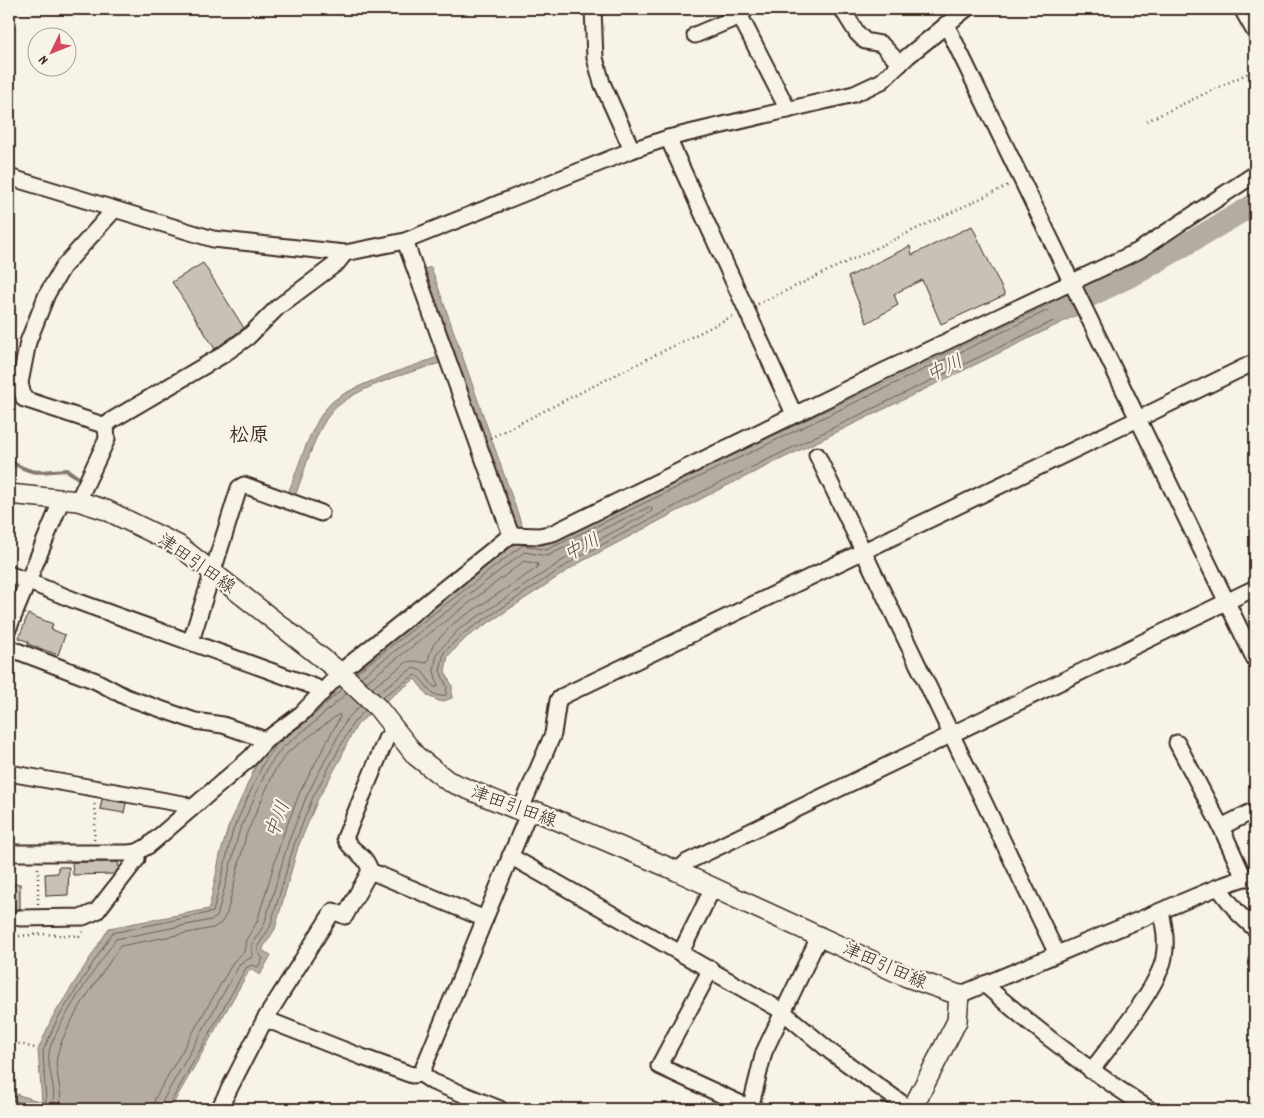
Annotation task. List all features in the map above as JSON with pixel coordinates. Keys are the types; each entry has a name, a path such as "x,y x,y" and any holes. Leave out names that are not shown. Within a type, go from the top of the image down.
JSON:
{"main road":[{"name":"津田引田線","path":"9,494 70,500 106,510 178,545 342,675 378,708 416,756 448,781 524,812 538,812 677,871 820,935 907,977 960,995"},
{"path":"911,1109 957,1020 960,995"}],"street":[{"path":"593,9 595,58 602,83 632,150"},
{"path":"842,9 857,34 865,41 881,44 900,64"},
{"path":"9,177 213,239 345,253 405,241 632,150 668,138 854,94 882,81 964,9"},
{"path":"1242,9 1255,32"},
{"path":"695,35 743,12 788,110"},
{"path":"946,24 1255,660"},
{"path":"668,138 794,414"},
{"path":"9,853 138,852 148,846 192,809 266,740 300,714 342,675 511,535 539,536 553,533 794,414 1073,285 1138,251 1255,174"},
{"path":"106,426 24,399 20,382 28,342 47,294 63,267 114,210"},
{"path":"405,241 511,535"},
{"path":"9,627 70,500 107,439 106,426 112,420 221,356 248,337 278,308 337,263 345,253"},
{"path":"421,1074 510,856 553,734 558,700 1255,362"},
{"path":"817,455 953,734 1056,954"},
{"path":"191,641 239,488 244,485 321,513"},
{"path":"9,574 315,687 322,693"},
{"path":"677,871 687,862 1255,588"},
{"path":"9,648 96,681 126,697 195,721 223,725 266,740"},
{"path":"219,1109 265,1019 333,911 344,916 370,872 368,861 347,844 345,838 386,739 395,728"},
{"path":"960,995 1161,910 1218,887 1249,878 1177,743"},
{"path":"9,773 183,804 192,809"},
{"path":"1221,827 1255,810"},
{"path":"20,918 83,917 97,911 137,859 138,852"},
{"path":"510,856 782,1011 831,1052 911,1109"},
{"path":"370,872 485,920"},
{"path":"1218,887 1238,913 1255,929"},
{"path":"681,952 713,888"},
{"path":"1091,1071 1151,986 1164,959 1166,937 1161,910"},
{"path":"711,969 659,1066 750,1109 764,1052 820,935"},
{"path":"984,984 1030,1025 1091,1071 1149,1109"},
{"path":"265,1019 362,1057 412,1074 421,1074 433,1082 500,1109"}],"path":[{"path":"1147,120 1255,70"},
{"path":"91,853 96,833 95,787"},
{"path":"38,853 38,917"},
{"path":"9,1041 35,1048"}],"water":[{"path":"431,267 527,540 543,545 1069,295 1079,314 714,492 579,563 467,637 448,656 445,671 452,686 452,698 441,702 428,696 415,679 357,725 318,799 298,847 275,929 263,948 263,951 271,955 260,975 250,969 170,1109 9,1109 9,1092 42,1102 38,1050 52,1018 109,928 209,909 220,855 228,828 258,761 273,740 331,694 353,669 520,540 425,269"},
{"path":"440,356 443,362 380,383 349,398 337,407 327,418 317,436 295,496 288,493 311,434 331,403 340,396 367,383"}],"building":[{"path":"972,226 1005,295 941,324 922,280 894,294 898,305 867,323 848,277 910,246 912,255"},
{"path":"203,263 244,328 215,349 172,282"},
{"path":"28,614 53,624 51,629 65,635 58,655 28,644 29,642 19,638"},
{"path":"102,799 126,803 124,813 100,809"},
{"path":"72,862 118,862 119,868 114,874 73,875"},
{"path":"58,867 69,867 68,895 46,896 45,874 58,873"},
{"path":"9,884 20,884 20,909 9,909"}],"waterway":[{"name":"中川","path":"1059,311 1141,271 1255,204"},
{"path":"9,461 38,472 67,470 81,480"}],"district":[{"name":"松原","path":"249,434"}]}
